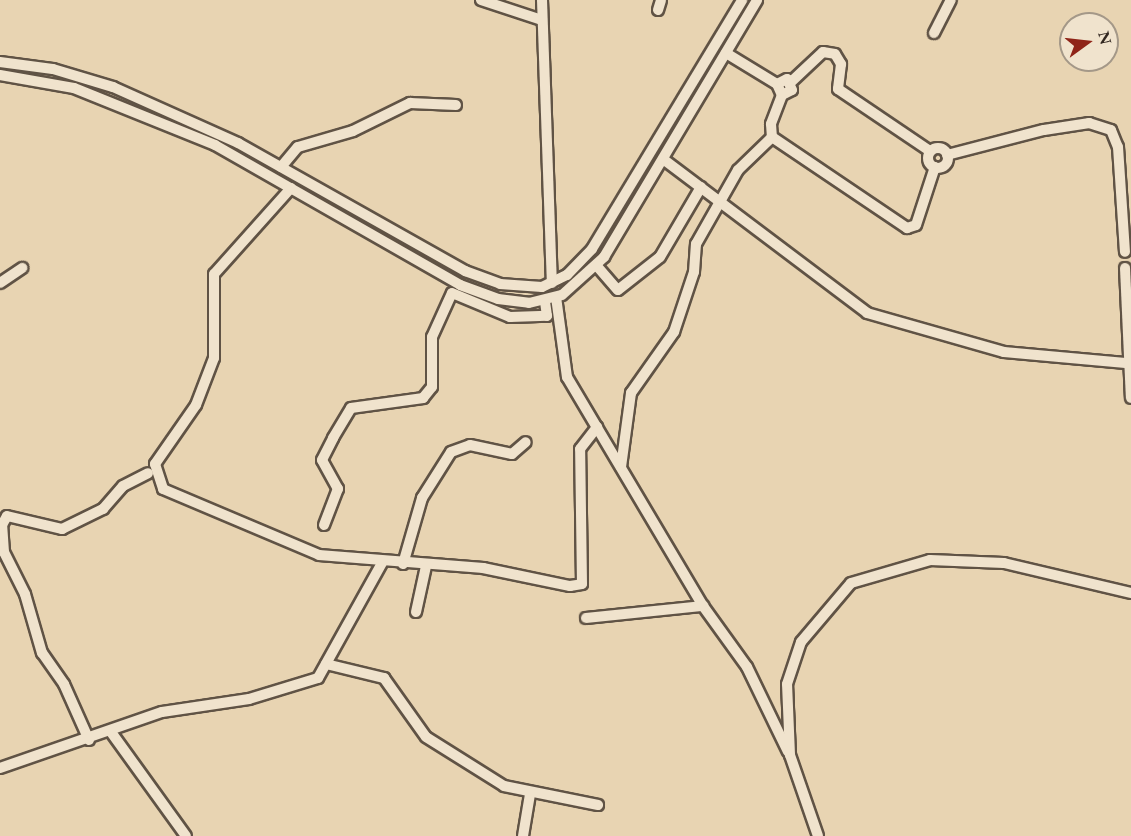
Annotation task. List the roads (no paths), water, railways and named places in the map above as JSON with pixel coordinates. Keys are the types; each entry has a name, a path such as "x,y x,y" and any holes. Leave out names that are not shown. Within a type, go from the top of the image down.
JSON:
{"street":[{"path":"481,0 542,20"},
{"path":"542,0 552,283"},
{"path":"0,62 53,69 113,87 281,167 465,271 501,284 552,283 592,249 742,0"},
{"path":"0,75 74,88 215,145 460,285 498,299 550,299 596,265 663,159 757,0"},
{"path":"934,33 951,0"},
{"path":"726,53 779,89 790,93 791,82 823,52 835,54 841,64 838,89 930,151"},
{"path":"621,467 631,393 674,332 694,272 696,244 717,200 772,137 771,124 779,89"},
{"path":"281,167 298,147 353,131 410,103 456,105"},
{"path":"947,156 1044,130 1089,123 1111,130 1118,147 1128,251 1121,260 1128,269 1126,363 1131,398"},
{"path":"772,137 907,228 916,225 935,167"},
{"path":"930,151 938,147 947,156"},
{"path":"930,151 928,160 935,167"},
{"path":"935,167 944,165 947,156"},
{"path":"663,159 867,313 1004,352 1126,363"},
{"path":"291,188 270,218 218,266 218,336 208,379 154,471 158,483 176,498 319,555 426,566 483,568 541,583 582,584 580,449 597,427"},
{"path":"596,265 618,290 660,257 701,188"},
{"path":"0,283 22,268"},
{"path":"324,525 338,489 322,460 333,438 351,408 423,398 432,387 432,337 452,293 510,317 547,316 550,299"},
{"path":"550,299 567,377 703,606 747,667 790,755 818,836"},
{"path":"403,564 422,498 451,452 470,445 508,454 526,442"},
{"path":"89,740 64,684 42,653 25,594 4,552 2,525 7,516 62,529 103,509 123,486 147,473"},
{"path":"790,755 787,684 801,642 851,583 930,560 1004,563 1131,593"},
{"path":"0,768 89,740 162,712 249,699 318,678 383,561"},
{"path":"416,612 426,566"},
{"path":"586,618 703,606"},
{"path":"326,664 384,678 426,737 504,786 530,794 598,805"},
{"path":"111,732 186,836"},
{"path":"523,836 530,794"}]}
